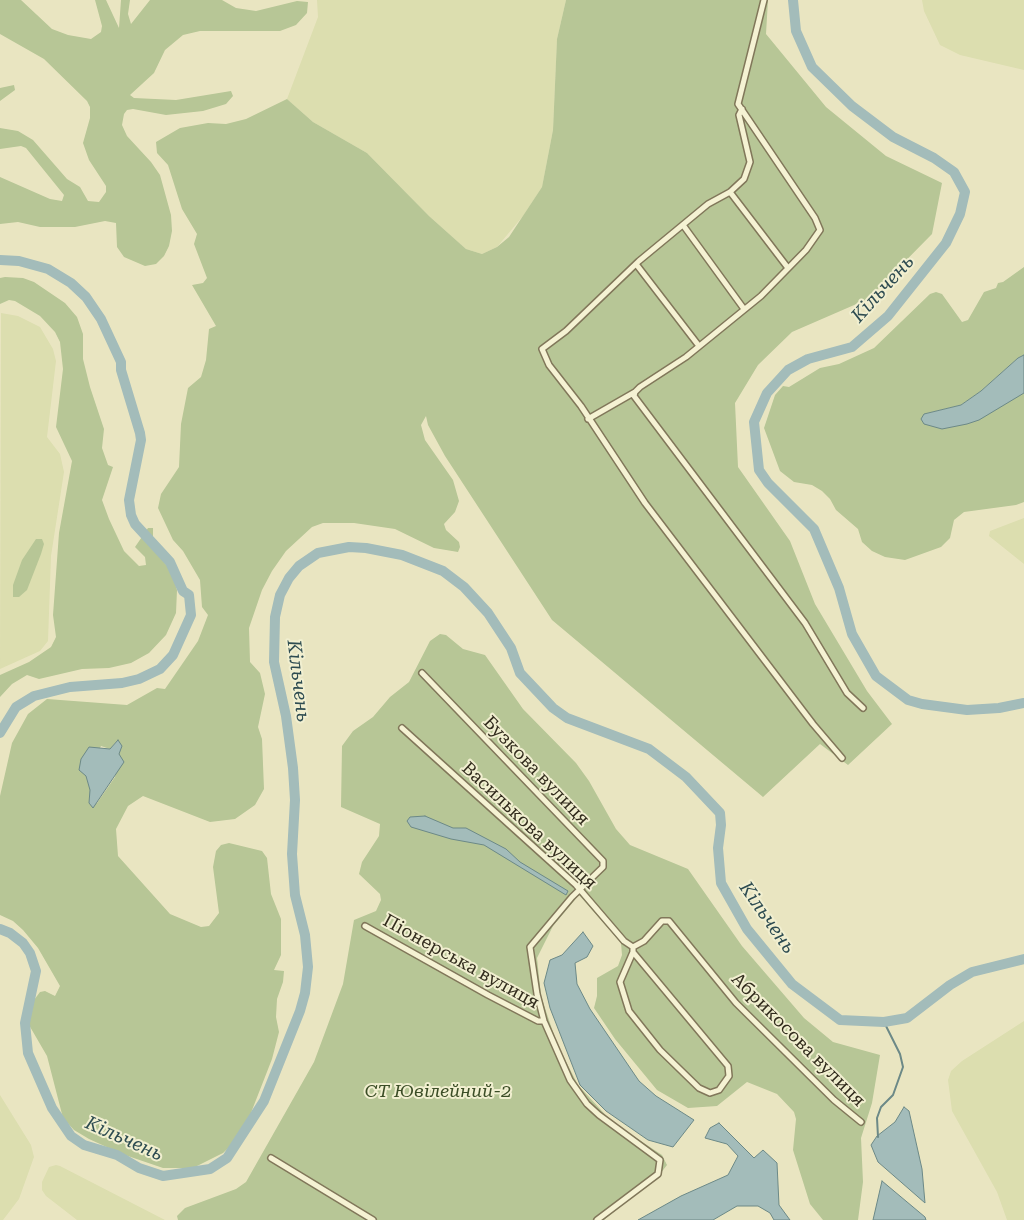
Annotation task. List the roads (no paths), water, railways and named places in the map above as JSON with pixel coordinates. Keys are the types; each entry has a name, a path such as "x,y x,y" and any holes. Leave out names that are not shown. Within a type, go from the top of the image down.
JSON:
{"street":[{"path":"588,420 686,357 744,309 788,268 806,250 820,230 815,218 738,104 738,97 764,0"},
{"path":"742,108 739,115 750,162 744,179 730,192 708,204 636,264 566,331 542,349 550,365 645,502 813,724 842,758"},
{"path":"730,192 788,268"},
{"path":"683,225 744,309"},
{"path":"636,264 699,346"},
{"path":"634,392 637,402 805,623 847,693 863,708"},
{"name":"Бузкова вулиця","path":"422,673 603,861 603,867 580,890"},
{"name":"Василькова вулиця","path":"402,728 580,890 633,949 728,1066 729,1076 719,1090 713,1093 705,1092 699,1088 660,1050 629,1011 620,982 633,949"},
{"path":"580,890 530,947 537,994 544,1021 570,1080 587,1104 660,1160 658,1174 597,1220"},
{"name":"Абрикосова вулиця","path":"633,949 644,941 662,921 669,921 736,1002 834,1100 861,1122"},
{"name":"Піонерська вулиця","path":"365,926 488,995 538,1021 544,1021"},
{"path":"271,1158 373,1220"}],"water":[{"path":"1024,355 1024,393 979,420 967,424 942,429 924,424 921,419 924,414 961,405"},
{"path":"118,740 122,746 119,754 124,762 93,808 89,803 90,790 86,776 79,770 81,759 89,747 110,749"},
{"path":"425,816 453,828 466,828 506,849 520,862 568,891 566,895 484,845 451,839 411,827 407,821 410,817"},
{"path":"583,932 593,946 587,957 575,963 577,984 590,1009 639,1081 656,1096 694,1120 673,1147 648,1140 606,1111 580,1085 550,1008 544,983 550,960 562,955"},
{"path":"904,1107 909,1111 922,1169 925,1203 878,1162 871,1145 877,1136 895,1122"},
{"path":"719,1123 754,1158 763,1150 777,1163 779,1205 790,1220 774,1220 770,1213 758,1206 737,1206 713,1220 638,1220 681,1196 728,1175 738,1156 727,1144 705,1138 710,1128"},
{"path":"882,1181 925,1217 926,1220 873,1220"}],"waterway":[{"name":"Кільчень","path":"793,0 796,31 812,67 852,106 893,137 934,158 954,172 965,192 960,214 946,243 888,316 852,347 808,359 788,370 767,393 754,422 759,470 768,483 814,529 839,588 852,634 876,676 908,700 922,704 967,710 999,708 1024,703"},
{"name":"Кільчень","path":"0,260 19,261 48,269 71,283 86,297 101,319 121,362 121,370 140,433 141,440 129,500 131,515 135,524 170,562 183,591 189,595 191,615 173,655 160,669 139,679 122,683 70,687 34,696 16,707 0,733"},
{"name":"Кільчень","path":"0,929 10,933 23,943 30,953 36,971 25,1023 28,1053 52,1108 71,1136 84,1145 117,1155 139,1168 163,1176 210,1169 227,1158 264,1101 300,1011 305,993 308,967 305,935 295,895 292,854 295,800 293,768 286,716 274,662 275,617 280,595 289,578 299,566 318,553 349,547 366,548 402,555 443,571 464,587 488,613 511,648 520,673 553,708 567,718 649,749 686,777 720,813 721,825 718,848 721,883 747,929 792,984 840,1020 884,1022 907,1018 950,985 972,972 1024,959"},
{"path":"878,1137 877,1118 881,1107 893,1095 903,1067 900,1054 884,1022"}],"park label":[{"name":"СT Ювілейний-2","path":"438,1092"}]}
